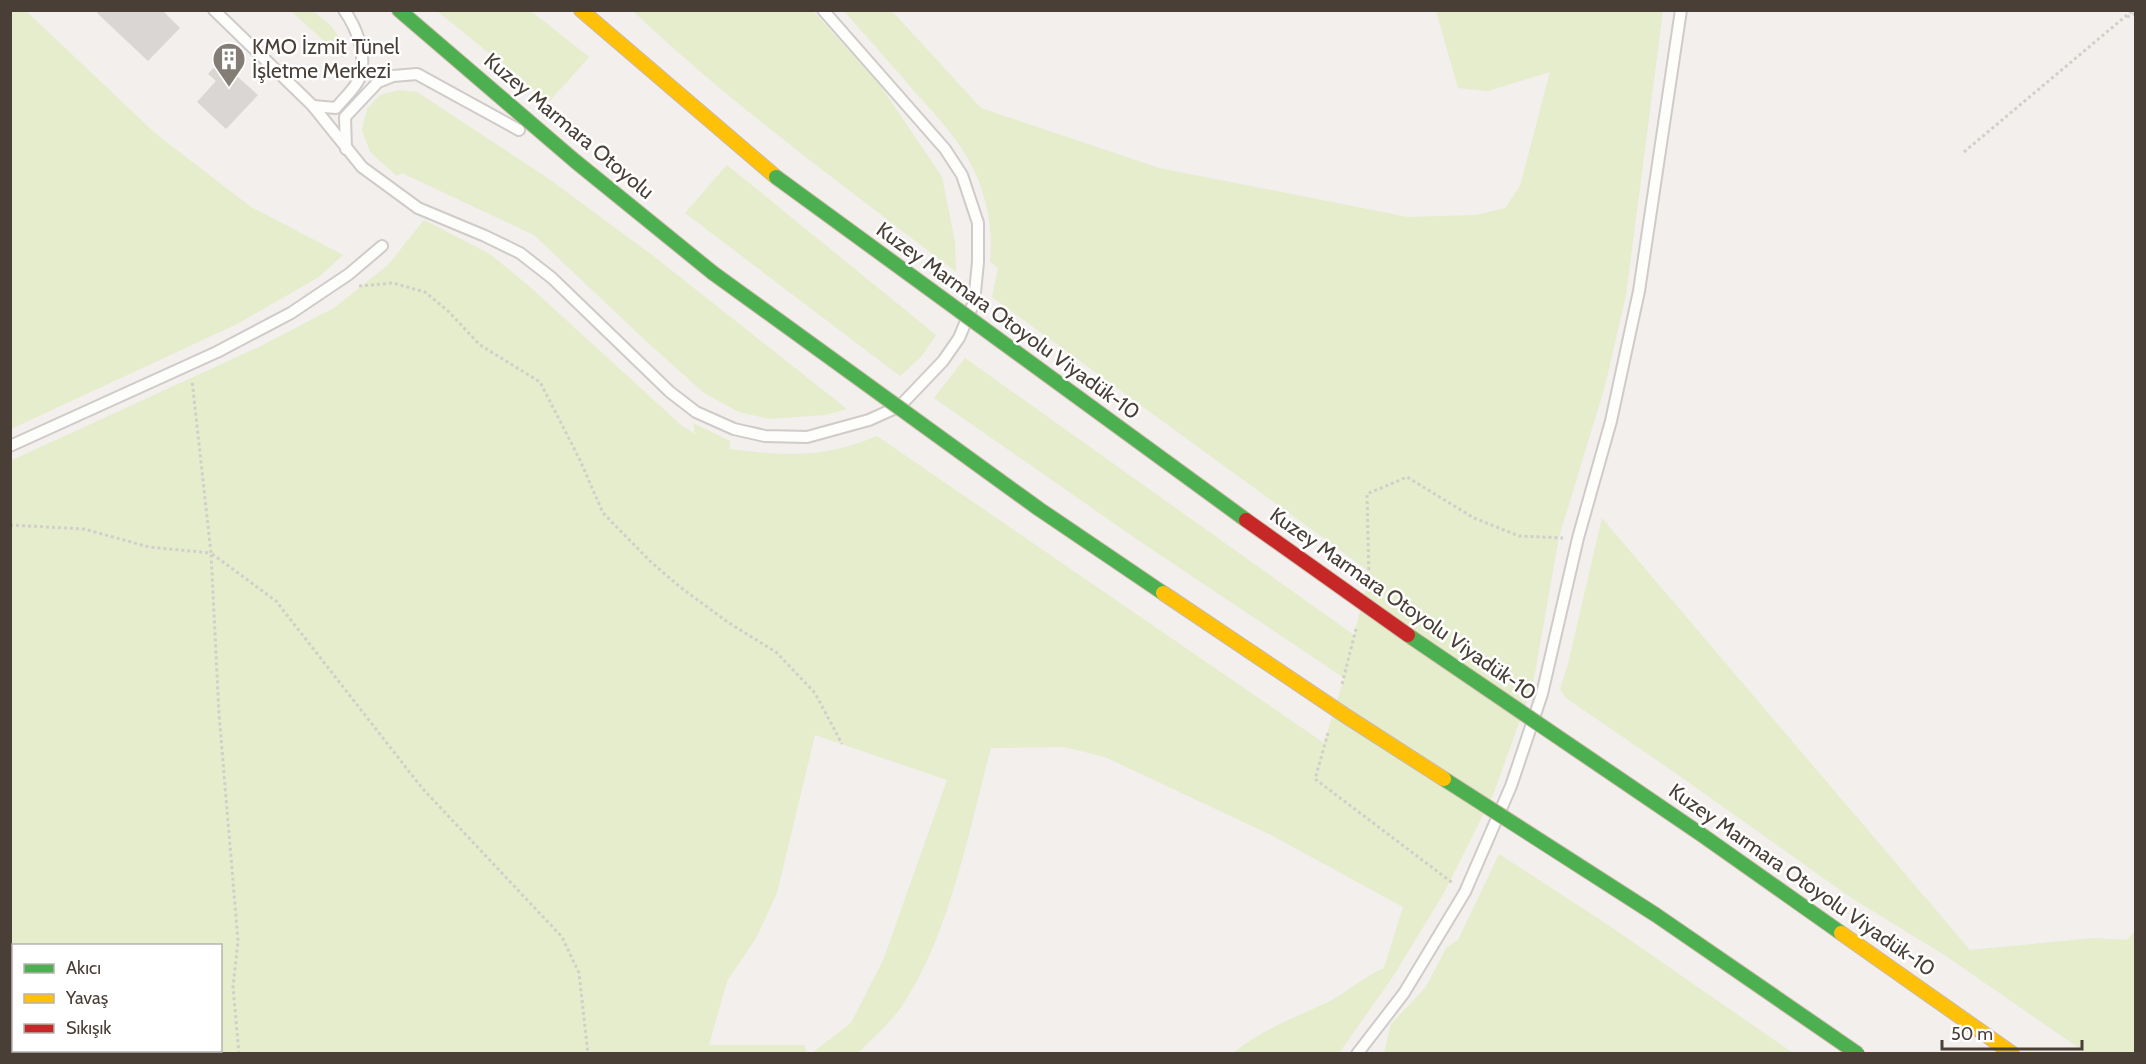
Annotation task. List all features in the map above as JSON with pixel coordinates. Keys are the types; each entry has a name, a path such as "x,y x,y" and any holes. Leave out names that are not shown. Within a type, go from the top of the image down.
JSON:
{"highway":[{"name":"Kuzey Marmara Otoyolu","path":"399,10 575,161 713,273 1039,509 1346,716 1656,915 1858,1053"},
{"path":"581,10 644,64"},
{"name":"Kuzey Marmara Otoyolu Viyadük-10","path":"644,64 776,177 1096,412 1386,621 1702,835 2013,1053"}],"lane":[{"path":"214,10 313,106 362,167 418,208 520,253 552,278 670,392 696,412 734,429 765,436 807,436 845,428 900,406 943,361 959,338 974,302 978,223 962,175 945,149 823,10"},
{"path":"324,120 360,78 362,51 354,28 344,10"},
{"path":"1357,1053 1404,993 1465,892 1511,786 1542,694 1578,538 1611,421 1639,291 1681,10"},
{"path":"609,19 644,64"},
{"path":"333,130 378,82 393,76 417,74 575,161"},
{"path":"313,106 336,108"},
{"path":"345,117 346,149"},
{"path":"10,446 190,363 291,313 349,274 382,246"}],"path":[{"path":"1964,152 2134,12"},
{"path":"329,287 393,283 425,292 447,310 480,345 540,382 579,458 603,513 651,562 680,587 729,623 776,652 814,693 842,744"},
{"path":"190,363 211,553 219,714 238,941 233,987 239,1053"},
{"path":"10,525 84,529 149,547 211,553 276,601 422,788 562,937 579,972 588,1053"}],"green space":[{"path":"10,11 26,11 156,134 251,207 343,255 319,277 237,324 11,429"},
{"path":"291,11 313,11 331,26 345,45 343,58"},
{"path":"437,11 531,11 589,57 549,102"},
{"path":"633,11 813,11 880,85 942,177 955,242 956,272 750,113"},
{"path":"844,11 892,11 981,108 1159,168 1408,217 1476,215 1505,208 1520,186 1550,72 1488,91 1458,88 1436,11 1663,11 1626,295 1605,386 1559,537 1533,684 1493,795 1444,893 1392,978 1339,1053 1233,1053 1257,1036 1332,1000 1384,968 1403,907 1271,835 1105,757 1064,747 991,748 944,919 916,983 899,1010 858,1053 812,1053 851,1023 884,958 947,780 815,735 777,893 756,938 727,981 709,1045 804,1045 807,1053 11,1053 10,461 259,347 334,308 388,265 424,220 490,254 530,287 681,425 695,434 693,423 730,441 729,449 787,454 838,449 877,436 1324,743 1344,678 1138,540 934,398 965,358 1354,635 1370,572 992,297 998,268 990,262 991,239 983,194 975,172 948,129"},
{"path":"399,90 417,92 549,179 656,258 847,409 825,415 769,419 739,412 704,393 534,235 402,173 397,176 370,152 362,130 367,109 380,95"},
{"path":"727,165 936,335 921,357 900,376 685,213"},
{"path":"1602,518 1970,950 2093,938 2127,940 2135,931 2135,1053 2086,1053 1946,956 1850,897 1566,698 1560,689 1568,664"},
{"path":"1499,854 1611,927 1793,1053 1384,1053 1391,1024 1426,987 1446,948 1458,940"}],"building":[{"path":"99,10 162,10 180,28 148,61 97,13"},
{"name":"KMO İzmit Tünel İşletme Merkezi","path":"220,61 258,95 226,129 197,102 216,81 208,74"}],"traffic: fast":[{"path":"399,10 575,161 713,273"},
{"path":"776,177 1246,520"},
{"path":"713,273 1039,509 1163,593"},
{"path":"1408,635 1702,835 1841,933"},
{"path":"1444,779 1656,915 1858,1054"}],"traffic: slow":[{"path":"581,10 776,177"},
{"path":"1163,593 1444,779"},
{"path":"1841,933 2013,1054"}],"traffic: jam":[{"path":"1246,520 1408,635"}],"place":[{"name":"KMO İzmit Tünel İşletme Merkezi","path":"229,88"}]}
